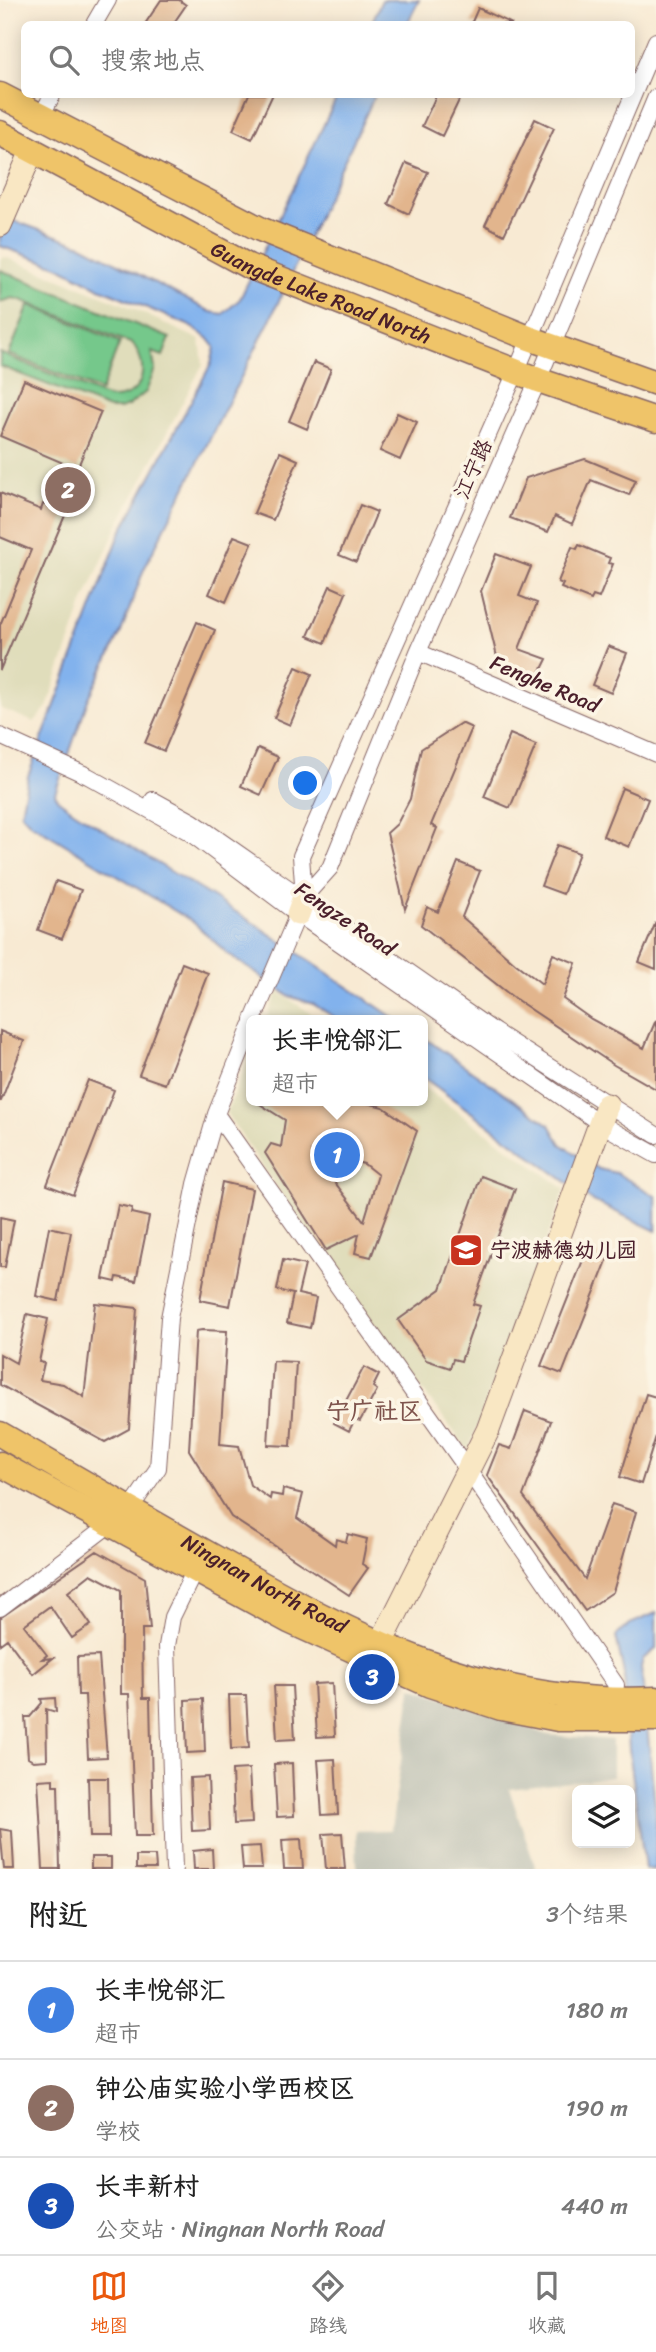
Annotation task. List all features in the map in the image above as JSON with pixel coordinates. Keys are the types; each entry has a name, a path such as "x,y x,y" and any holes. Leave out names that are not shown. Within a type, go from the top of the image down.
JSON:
{"main road":[{"name":"Guangde Lake Road North","path":"0,95 47,105 260,229 310,251 540,342 656,383"},
{"name":"Guangde Lake Road North","path":"0,133 248,266 527,376 656,420"},
{"name":"Ningnan North Road","path":"0,1434 195,1570 289,1621 430,1685 501,1708 558,1719 626,1706"},
{"name":"Ningnan North Road","path":"0,1464 120,1517 305,1609 438,1668 522,1691 626,1706"},
{"path":"626,1706 656,1699"},
{"path":"626,1706 656,1719"}],"street":[{"path":"96,21 108,0"},
{"name":"江宁路","path":"635,95 656,41"},
{"name":"江宁路","path":"299,911 301,856 656,97"},
{"name":"江宁路","path":"299,911 330,868 527,376 634,98"},
{"path":"3,219 32,151"},
{"name":"Fenghe Road","path":"418,652 656,754"},
{"name":"Fengze Road","path":"0,725 189,832 299,911 604,1114 656,1155"},
{"name":"Fengze Road","path":"0,736 39,746 98,770 193,822 299,911"},
{"path":"255,1015 299,911"},
{"path":"0,1608 120,1517 158,1468 169,1318 197,1184 216,1114 246,1039"},
{"path":"216,1114 468,1470 616,1685 626,1706"},
{"path":"381,1643 488,1430 604,1114"},
{"name":"Fengze Road","path":"604,1114 656,1135"},
{"path":"174,1869 167,1646 172,1617 195,1570"}],"shaded area":[{"path":"5,257 123,304 200,340 203,364 116,529 84,601 47,707 34,722 0,708 0,259"},
{"path":"278,992 313,1015 268,1015"},
{"path":"246,1067 246,1106 428,1106 428,1091 565,1189 468,1450 363,1312 226,1113"},
{"path":"412,1687 548,1735 612,1740 612,1777 509,1789 536,1869 357,1869 356,1831 391,1830"}],"green space":[{"path":"0,270 170,338 163,356 152,352 155,369 146,392 128,406 109,409 0,366 0,353 109,398 129,394 136,388 142,373 133,344 21,300 13,298 0,302"},
{"path":"29,305 120,342 101,391 9,354"}],"water":[{"path":"382,0 419,0 408,21 372,21"},
{"path":"337,98 374,98 269,322 144,569 121,632 88,700 55,793 57,799 75,812 249,920 390,1015 331,1015 313,1004 289,996 228,954 193,922 30,823 21,813 28,776 120,534 211,364 215,347 208,338 188,325 100,288 60,267 0,246 0,216 82,245 211,312 223,314 240,299"},
{"path":"428,1040 550,1125 561,1144 599,1169 616,1173 656,1196 656,1231 591,1200 428,1081"},
{"path":"656,1613 656,1649 643,1659 641,1667 656,1814 656,1869 645,1869 629,1749 624,1674 616,1636 630,1624"}],"building":[{"path":"161,0 179,0 186,5 175,21 147,21"},
{"path":"478,8 506,21 472,21"},
{"path":"247,98 271,98 252,139 233,130"},
{"path":"435,98 460,98 442,136 422,126"},
{"path":"535,119 554,128 504,235 485,225"},
{"path":"406,163 428,172 409,214 388,204"},
{"path":"314,362 331,369 307,429 289,421"},
{"path":"24,380 101,412 77,469 0,436"},
{"path":"397,413 417,422 400,460 380,451"},
{"path":"280,452 298,460 273,520 254,513"},
{"path":"585,459 636,480 629,495 591,480 572,524 555,516 548,532 510,518 526,478"},
{"path":"0,493 41,510 43,504 66,513 0,670 0,625 31,550 0,537"},
{"path":"360,505 377,512 356,562 339,555"},
{"path":"234,536 252,543 226,602 209,594"},
{"path":"579,545 610,558 608,563 613,564 599,598 593,596 591,600 561,588 563,584 558,582 572,547 577,549"},
{"path":"496,554 531,567 519,596 537,603 519,649 547,659 538,677 498,661 481,591"},
{"path":"330,586 346,593 325,643 308,636"},
{"path":"197,622 215,630 164,751 145,743"},
{"path":"608,646 627,653 611,693 592,685"},
{"path":"296,667 312,674 290,725 274,718"},
{"path":"461,723 472,728 431,825 437,828 405,909 387,833 397,824 410,799 421,749"},
{"path":"510,734 536,745 510,808 484,797"},
{"path":"258,748 278,757 261,795 241,786"},
{"path":"622,788 648,799 629,847 603,836"},
{"path":"557,845 579,853 563,894 541,886"},
{"path":"458,862 480,871 462,917 516,964 542,984 553,954 576,963 563,999 591,1019 644,1048 656,1020 656,1089 614,1065 514,998 421,925 427,907 438,912"},
{"path":"56,881 81,890 62,939 38,930"},
{"path":"656,922 656,969 639,962"},
{"path":"182,963 208,973 165,1084 139,1075"},
{"path":"0,1031 24,1041 1,1101 0,1101"},
{"path":"88,1080 114,1090 73,1195 47,1185"},
{"path":"263,1106 379,1106 417,1131 371,1257 355,1253 359,1234 326,1250 265,1153 271,1144 281,1147 285,1120","holes":["312,1152 364,1164 378,1175 364,1221"]},
{"path":"481,1176 515,1189 473,1304 480,1306 461,1361 453,1359 450,1368 426,1360 398,1320 441,1289"},
{"path":"222,1182 252,1189 230,1306 200,1300"},
{"path":"118,1205 132,1208 131,1213 149,1217 136,1281 117,1277 116,1282 103,1279"},
{"path":"0,1217 14,1220 5,1267 0,1267"},
{"path":"49,1227 71,1232 58,1301 36,1296"},
{"path":"587,1250 608,1258 562,1374 541,1366"},
{"path":"283,1260 305,1265 298,1294 316,1298 310,1328 287,1323 293,1294 277,1290"},
{"path":"95,1303 137,1308 129,1429 105,1442 0,1385 0,1354 16,1363 27,1314 48,1319 39,1362 44,1363 40,1380 63,1384 84,1397"},
{"path":"196,1331 227,1331 220,1444 239,1446 250,1485 270,1499 271,1494 282,1496 283,1489 303,1494 297,1518 335,1545 336,1539 346,1542 348,1534 367,1539 362,1564 368,1568 349,1595 231,1517 189,1450"},
{"path":"273,1361 296,1362 291,1446 268,1445"},
{"path":"364,1367 379,1375 373,1387 377,1390 360,1421 355,1419 349,1431 334,1423"},
{"path":"646,1394 656,1397 656,1436 641,1484 620,1477"},
{"path":"525,1411 551,1421 523,1496 585,1579 612,1504 636,1512 613,1592 585,1611 487,1475 499,1445 511,1449"},
{"path":"97,1551 145,1578 150,1629 142,1629 143,1698 150,1698 153,1836 135,1836 129,1694 121,1694 121,1590 91,1574 68,1592 91,1625 72,1638 50,1606 24,1625 47,1655 42,1659 53,1658 33,1674 7,1639 0,1644 0,1618"},
{"path":"99,1656 107,1757 88,1758 85,1695 78,1695 77,1657"},
{"path":"332,1683 335,1736 317,1737 314,1684"},
{"path":"274,1686 292,1686 295,1739 277,1740"},
{"path":"229,1695 246,1695 249,1748 231,1749"},
{"path":"55,1698 56,1712 46,1709 47,1760 33,1761 28,1758 25,1717 30,1717 42,1703 41,1699"},
{"path":"203,1699 205,1752 187,1753 185,1700"},
{"path":"335,1759 338,1814 322,1815 318,1760"},
{"path":"292,1763 294,1816 277,1817 274,1764"},
{"path":"249,1769 252,1823 234,1824 232,1770"},
{"path":"208,1777 210,1830 192,1831 190,1778"},
{"path":"88,1778 108,1778 109,1837 90,1837"},
{"path":"53,1779 53,1785 58,1785 60,1869 43,1869 38,1780"},
{"path":"0,1829 12,1831 14,1869 4,1869"},
{"path":"342,1833 345,1869 326,1869 323,1834"},
{"path":"301,1839 303,1869 284,1869 282,1840"},
{"path":"260,1846 262,1869 243,1869 241,1847"},
{"path":"212,1849 213,1869 194,1869 193,1851"},
{"path":"136,1856 155,1856 156,1869 136,1869"},
{"path":"91,1857 111,1857 111,1869 91,1869"}],"place":[{"name":"钟公庙实验小学西校区","path":"68,490"},
{"name":"长丰悦邻汇","path":"337,1155"},
{"name":"宁波赫德幼儿园","path":"466,1250"},
{"name":"长丰新村","path":"372,1677"}],"district":[{"name":"宁广社区","path":"374,1411"}]}
